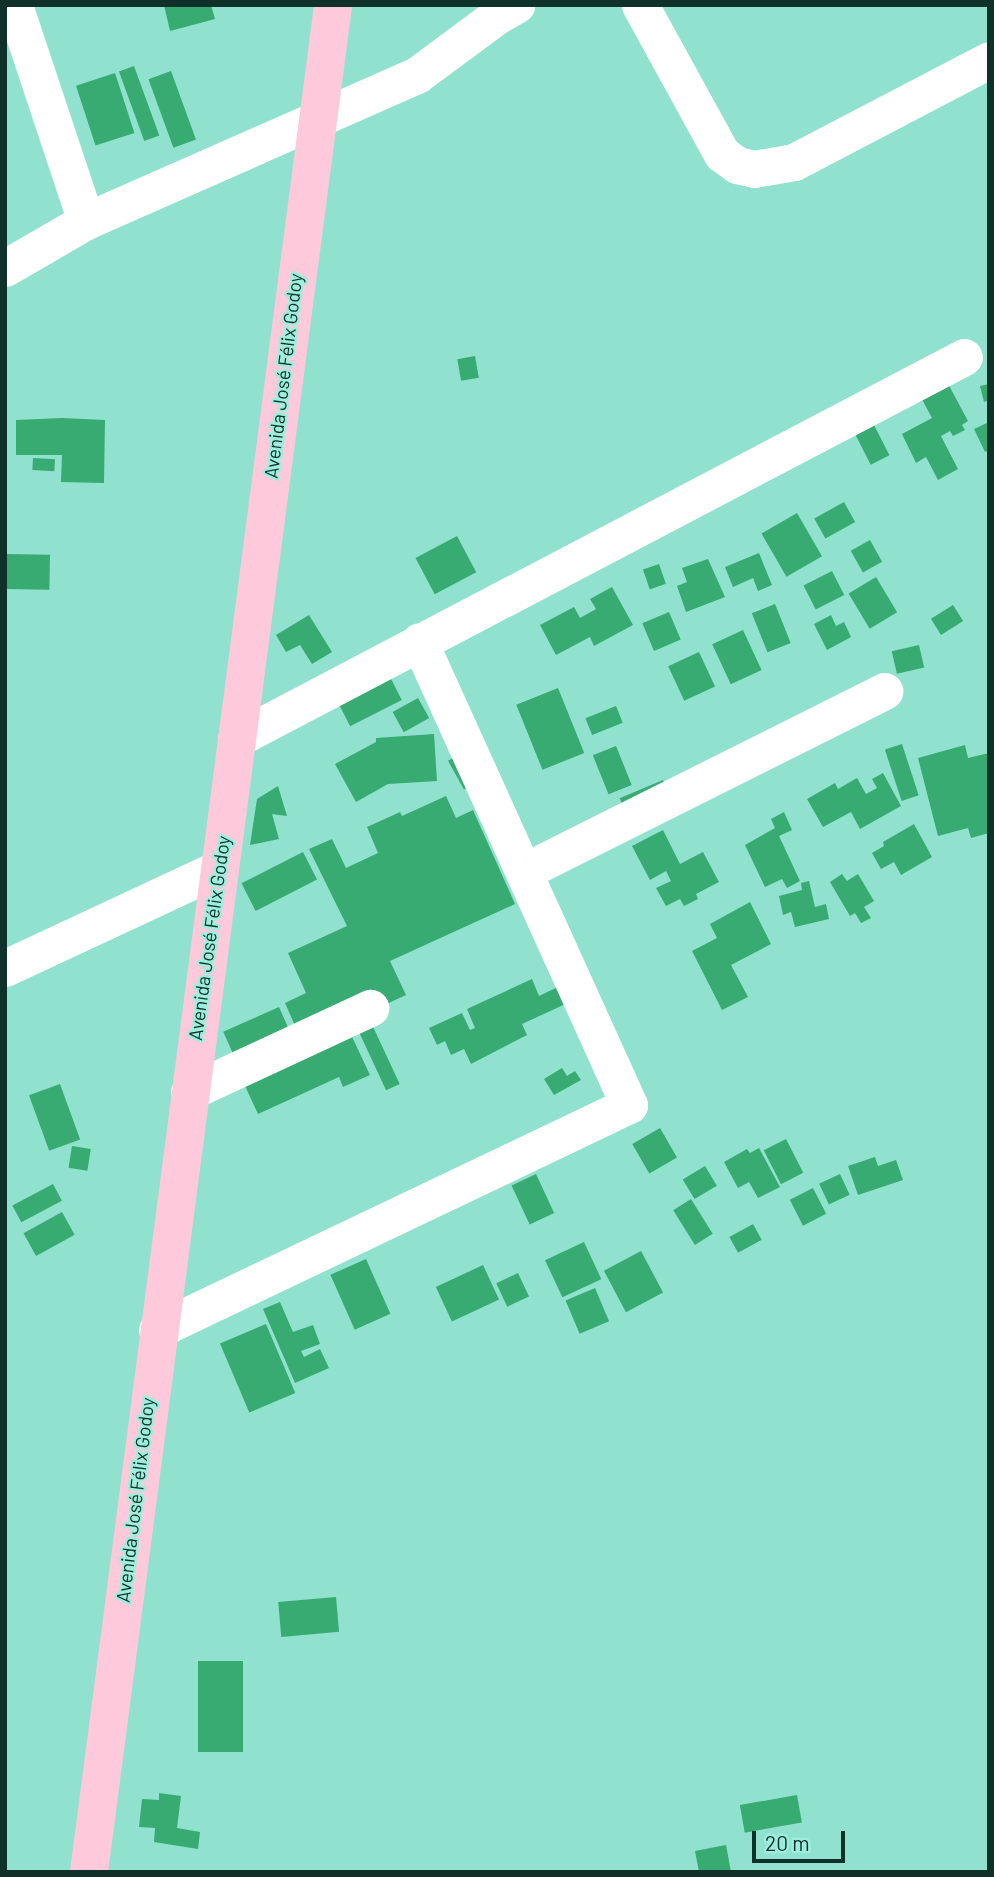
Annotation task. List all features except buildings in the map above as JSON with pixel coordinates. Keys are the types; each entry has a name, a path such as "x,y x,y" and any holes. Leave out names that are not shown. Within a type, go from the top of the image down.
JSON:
{"main road":[{"name":"Avenida José Félix Godoy","path":"89,1872 157,1330 332,5"}],"street":[{"path":"14,5 86,221"},
{"path":"5,268 86,221 417,75 498,15 516,5"},
{"path":"640,5 722,154 737,165 754,169 794,162 989,60"},
{"path":"236,739 964,357"},
{"path":"157,1330 629,1105 419,641"},
{"path":"525,871 885,691"},
{"path":"5,968 219,868"},
{"path":"189,1093 370,1008"}]}
